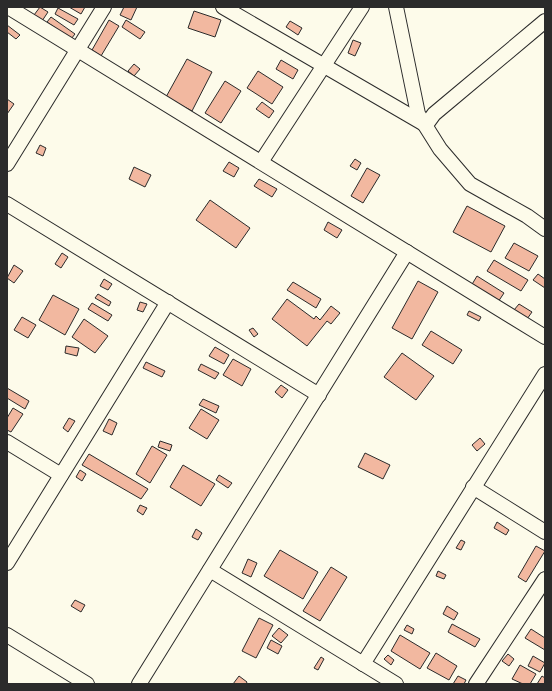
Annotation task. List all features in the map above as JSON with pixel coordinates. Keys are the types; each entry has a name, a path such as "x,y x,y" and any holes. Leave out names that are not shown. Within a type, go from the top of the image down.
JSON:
{"street":[{"path":"8,7 545,337"},
{"path":"7,164 104,7"},
{"path":"223,7 426,125"},
{"path":"260,162 362,7"},
{"path":"396,7 418,114 440,149 470,184 526,216 545,229"},
{"path":"426,125 434,114 545,21"},
{"path":"7,204 319,394"},
{"path":"139,684 407,252"},
{"path":"7,563 168,302"},
{"path":"363,664 545,374"},
{"path":"7,442 61,475"},
{"path":"473,488 545,532"},
{"path":"210,570 396,684"},
{"path":"476,684 545,579"},
{"path":"7,635 87,684"}],"building":[{"path":"40,7 48,12 42,21 34,15"},
{"path":"69,7 85,7 81,14"},
{"path":"124,7 137,7 131,20 120,15"},
{"path":"58,8 78,19 74,25 55,14"},
{"path":"194,11 221,20 215,37 188,28"},
{"path":"51,17 75,34 71,39 47,22"},
{"path":"109,20 119,26 101,56 92,50"},
{"path":"126,20 145,32 140,39 122,27"},
{"path":"290,21 302,28 298,35 286,27"},
{"path":"7,25 20,35 16,39 7,32"},
{"path":"353,40 361,43 355,56 348,53"},
{"path":"187,59 212,72 192,111 166,97"},
{"path":"281,60 298,70 293,79 276,69"},
{"path":"134,64 140,69 134,76 128,71"},
{"path":"258,71 283,87 272,104 247,88"},
{"path":"225,81 241,91 221,123 205,113"},
{"path":"7,99 14,104 7,114"},
{"path":"262,102 274,111 269,118 256,109"},
{"path":"40,145 46,148 43,156 36,153"},
{"path":"355,159 361,163 357,170 350,166"},
{"path":"229,162 239,168 234,177 223,171"},
{"path":"134,167 151,175 145,187 129,179"},
{"path":"367,168 380,175 363,203 351,196"},
{"path":"259,179 277,189 272,197 254,186"},
{"path":"210,200 250,228 236,248 196,220"},
{"path":"467,206 505,226 491,252 453,232"},
{"path":"328,222 342,230 337,238 324,230"},
{"path":"514,243 538,256 529,271 505,258"},
{"path":"62,253 68,257 61,268 55,264"},
{"path":"494,260 528,280 521,291 487,271"},
{"path":"14,265 23,271 14,283 7,278"},
{"path":"538,274 545,279 545,288 533,280"},
{"path":"477,276 504,293 498,302 471,286"},
{"path":"104,279 112,284 108,290 100,286"},
{"path":"418,281 438,292 412,339 392,328"},
{"path":"293,282 321,299 316,308 287,290"},
{"path":"98,294 111,302 109,306 95,298"},
{"path":"53,295 79,309 65,335 39,320"},
{"path":"287,299 314,319 316,316 320,320 331,306 340,313 331,324 327,321 307,346 272,319"},
{"path":"140,302 147,304 143,312 137,310"},
{"path":"92,303 112,315 108,321 88,309"},
{"path":"519,304 532,312 527,319 514,310"},
{"path":"469,311 481,317 479,321 467,315"},
{"path":"22,317 36,325 28,338 14,330"},
{"path":"84,319 108,336 95,353 72,337"},
{"path":"253,328 258,334 254,337 249,330"},
{"path":"431,331 462,350 453,364 422,345"},
{"path":"66,346 79,348 77,356 65,353"},
{"path":"215,347 229,355 224,364 209,356"},
{"path":"402,353 434,376 416,400 384,377"},
{"path":"233,359 251,369 242,386 223,375"},
{"path":"146,362 165,371 162,377 143,368"},
{"path":"201,364 219,373 215,379 198,370"},
{"path":"281,385 288,390 282,398 275,392"},
{"path":"7,388 29,401 25,409 7,398"},
{"path":"203,399 219,406 216,413 199,405"},
{"path":"13,408 23,414 11,432 7,430 7,418"},
{"path":"201,409 219,420 207,439 189,428"},
{"path":"69,418 75,421 68,432 63,428"},
{"path":"109,419 117,423 112,435 103,431"},
{"path":"480,438 485,444 477,451 472,445"},
{"path":"160,441 172,445 170,451 158,447"},
{"path":"152,446 167,455 150,483 136,474"},
{"path":"365,453 390,465 383,479 358,467"},
{"path":"89,454 148,489 141,499 82,465"},
{"path":"183,465 215,484 201,506 170,487"},
{"path":"80,470 86,474 82,481 76,477"},
{"path":"219,475 232,483 228,488 216,480"},
{"path":"140,505 147,508 143,515 137,511"},
{"path":"497,522 509,530 506,535 494,528"},
{"path":"196,529 202,533 198,540 192,537"},
{"path":"461,540 465,542 461,550 456,548"},
{"path":"536,546 545,551 526,582 518,577"},
{"path":"280,550 318,572 303,599 264,576"},
{"path":"248,559 257,563 251,577 242,573"},
{"path":"331,567 347,577 320,621 303,611"},
{"path":"438,571 446,575 444,579 436,576"},
{"path":"75,600 85,605 81,612 71,606"},
{"path":"447,606 458,613 454,620 443,614"},
{"path":"259,618 273,625 256,658 242,651"},
{"path":"452,624 480,639 475,647 448,632"},
{"path":"407,625 414,629 412,634 404,630"},
{"path":"279,628 288,635 281,643 272,636"},
{"path":"531,629 545,638 545,650 525,638"},
{"path":"400,635 430,653 420,669 391,651"},
{"path":"271,640 282,646 278,654 267,648"},
{"path":"436,653 457,666 449,680 427,668"},
{"path":"508,654 514,659 509,666 502,661"},
{"path":"388,655 394,660 391,665 384,659"},
{"path":"533,656 545,663 540,672 528,666"},
{"path":"321,657 324,659 318,670 314,668"},
{"path":"520,665 536,674 530,684 523,684 512,679"},
{"path":"239,676 247,682 246,684 233,684"},
{"path":"458,676 466,680 464,684 453,684"},
{"path":"542,676 545,678 545,684 537,684"}]}
